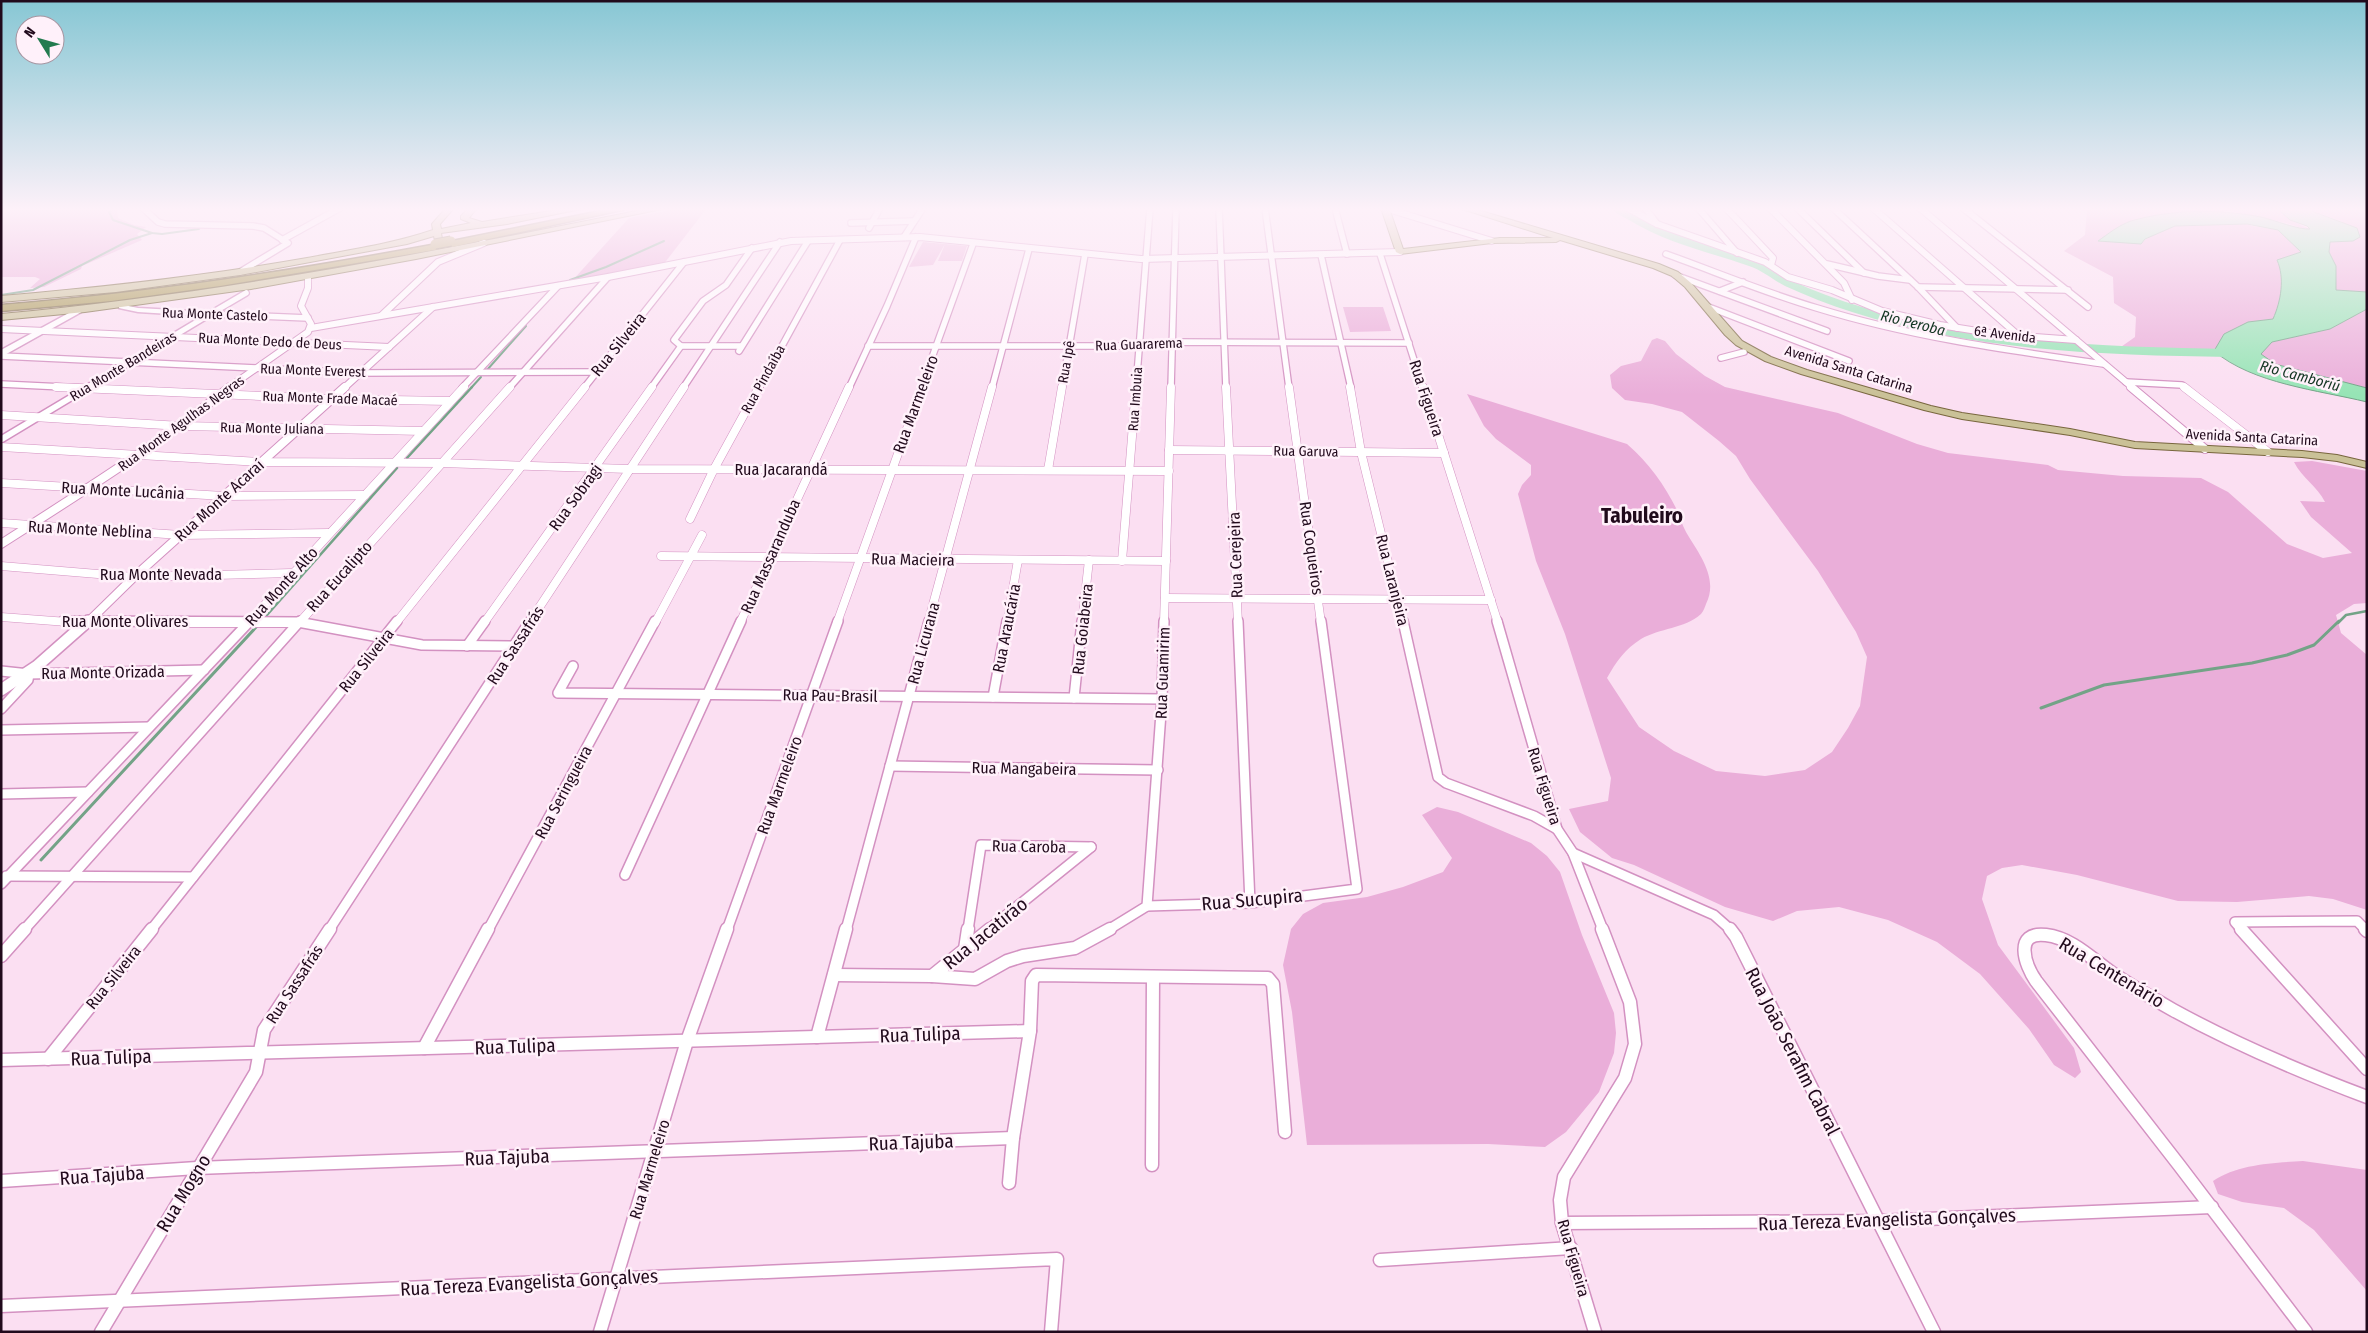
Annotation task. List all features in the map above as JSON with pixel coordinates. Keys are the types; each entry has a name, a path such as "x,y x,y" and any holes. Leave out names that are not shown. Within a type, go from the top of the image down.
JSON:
{"highway":[{"path":"1,306 101,299 219,284 301,270"}],"main road":[{"path":"1,299 109,290 250,270"},
{"path":"1,317 122,306 308,277 337,270"},
{"name":"Avenida Santa Catarina","path":"1655,270 1666,274 1688,293 1721,336 1763,362 1962,422 2010,428 2061,431 2136,446"},
{"name":"Avenida Santa Catarina","path":"1666,270 1675,274 1688,285 1728,333 1739,343 1783,366 1949,414 2067,441 2122,447 2205,449 2323,456 2367,465"},
{"name":"Rua Monte Castelo","path":"122,306 138,310 211,314"},
{"path":"1,355 81,310"},
{"name":"Rua Monte Bandeiras","path":"1,440 211,314"},
{"path":"2061,431 2068,436 2067,441"}],"street":[{"path":"381,316 429,270"},
{"path":"308,277 308,288 302,306 311,328 642,270"},
{"name":"Rua Silveira","path":"48,1059 520,465 677,270"},
{"path":"736,270 726,285 704,299 677,333 674,342 681,346 712,346 740,349 790,270"},
{"name":"Rua Sassafrás","path":"259,1052 264,1030 629,469 762,270"},
{"name":"Rua Pindaíba","path":"690,519 714,469 823,270"},
{"name":"Rua Massaranduba","path":"625,875 901,270"},
{"name":"Rua Marmeleiro","path":"600,1332 687,1041 963,270"},
{"name":"Rua Licurana","path":"817,1037 1024,270"},
{"name":"Rua Ipê","path":"1048,470 1082,270"},
{"name":"Rua Imbuia","path":"1122,561 1145,270"},
{"name":"Rua Guamirim","path":"1147,906 1162,700 1174,270"},
{"name":"Rua Cerejeira","path":"1222,270 1223,343 1230,451 1250,902"},
{"name":"Rua Coqueiros","path":"1274,270 1357,889"},
{"name":"Rua Laranjeira","path":"1324,270 1355,407 1361,452 1398,599 1438,778 1446,783 1534,816 1557,829"},
{"name":"Rua Figueira","path":"1385,270 1491,600 1557,829 1573,853 1630,1002 1635,1044 1625,1078 1564,1177 1560,1200 1562,1223 1595,1332"},
{"path":"1711,270 1825,310 1936,339 2104,364"},
{"name":"6ª Avenida","path":"1779,270 1788,277 1832,290 1852,300 1893,314 1957,328 2079,342"},
{"path":"1833,270 1844,283 1852,300"},
{"path":"1853,270 1910,280"},
{"path":"1861,270 1864,273"},
{"path":"1900,270 1957,328"},
{"path":"1944,270 2018,336"},
{"path":"1994,270 2205,449"},
{"path":"2043,270 2088,307"},
{"path":"1675,274 1827,332"},
{"name":"Rua Eucalipto","path":"70,876 608,277"},
{"path":"1720,291 1743,282"},
{"name":"Rua Monte Alto","path":"4,879 250,621 423,430 558,286"},
{"path":"1918,288 2068,290"},
{"name":"Rua Monte Bandeiras","path":"211,314 246,293"},
{"path":"1706,306 1849,361"},
{"name":"Rua Monte Acaraí","path":"1,690 29,674 260,462 434,307"},
{"name":"Rua Monte Castelo","path":"211,314 308,318"},
{"name":"Rua Monte Agulhas Negras","path":"1,544 140,455 221,394 295,342 311,328"},
{"name":"Rua Monte Dedo de Deus","path":"1,329 389,347"},
{"name":"Rua Guararema","path":"868,346 1139,346 1181,342 1409,343"},
{"name":"Rua Sobragi","path":"467,646 596,468 681,346"},
{"path":"1721,358 1744,352"},
{"name":"Rua Monte Everest","path":"1,355 360,372 522,374 595,372"},
{"path":"2126,382 2182,385 2268,452"},
{"name":"Rua Monte Frade Macaé","path":"1,384 330,399 450,401"},
{"name":"Rua Monte Juliana","path":"1,415 181,426 423,430"},
{"name":"Rua Jacarandá","path":"1,447 260,462 441,463 629,469 1169,471"},
{"name":"Rua Garuva","path":"1168,450 1444,453"},
{"name":"Rua Monte Lucânia","path":"1,483 224,496 365,495"},
{"name":"Rua Monte Neblina","path":"1,523 181,535 329,533"},
{"name":"Rua Seringueira","path":"424,1048 702,536"},
{"name":"Rua Macieira","path":"660,556 1166,561"},
{"name":"Rua Araucária","path":"993,697 1018,560"},
{"name":"Rua Goiabeira","path":"1074,698 1089,560"},
{"name":"Rua Monte Nevada","path":"1,566 134,577 292,573"},
{"path":"1165,598 1491,600"},
{"name":"Rua Monte Olivares","path":"1,617 86,623 298,622 422,644 514,646"},
{"name":"Rua Pau-Brasil","path":"573,666 558,692 1162,700"},
{"name":"Rua Monte Orizada","path":"1,671 29,674 204,670"},
{"path":"1,709 28,680 29,674"},
{"path":"1,730 149,727"},
{"name":"Rua Mangabeira","path":"890,766 1158,770"},
{"path":"1,794 88,792"},
{"name":"Rua Caroba","path":"965,950 981,846 1091,847"},
{"name":"Rua Jacatirão","path":"834,974 932,976 1091,847"},
{"name":"Rua João Serafim Cabral","path":"1573,853 1714,915 1727,925 1736,937 1934,1332"},
{"path":"1,956 70,876"},
{"path":"4,879 70,876 193,877"},
{"name":"Rua Sucupira","path":"1147,906 1250,902 1357,889"},
{"path":"932,976 975,979 1007,961 1023,956 1074,948 1097,937 1147,906"},
{"path":"2367,931 2357,921 2235,922 2367,1069"},
{"name":"Rua Centenário","path":"2212,1208 2042,990 2024,956 2024,947 2030,938 2048,935 2060,939 2112,973 2207,1029 2321,1079 2367,1096"},
{"path":"1009,1183 1012,1138 1030,1031 1032,981 1036,975 1268,978 1272,980 1285,1132"},
{"path":"1152,1165 1153,976"},
{"name":"Rua Tulipa","path":"1,1060 1030,1031"},
{"name":"Rua Mogno","path":"101,1332 197,1168 256,1072 259,1052"},
{"name":"Rua Tajuba","path":"1,1181 197,1168 1012,1138"},
{"path":"2212,1208 2306,1332"},
{"name":"Rua Tereza Evangelista Gonçalves","path":"1562,1223 1878,1221 2212,1208"},
{"path":"1380,1260 1571,1248"},
{"name":"Rua Tereza Evangelista Gonçalves","path":"1,1306 1057,1259 1051,1332"}],"shaded area":[{"path":"1,270 79,270 44,287 30,288 40,279 35,277 1,277"},
{"path":"582,270 633,270 572,281"},
{"path":"2100,270 2280,270 2282,282 2278,305 2273,319 2248,322 2224,334 2214,351 2196,349 2194,353 2118,349 2135,337 2136,317 2114,303 2113,277"},
{"path":"2336,270 2367,270 2367,292 2336,290"},
{"path":"1343,307 1383,307 1391,331 1350,332"},
{"path":"2367,309 2367,388 2275,364 2260,354 2272,342 2330,329"},
{"path":"1657,338 1665,341 1676,354 1705,376 1725,387 1838,413 1917,444 1948,453 2048,465 2058,470 2123,476 2201,478 2228,492 2287,544 2323,558 2352,553 2311,517 2300,501 2325,502 2294,462 2312,461 2367,471 2367,603 2354,604 2336,615 2341,633 2367,655 2367,910 2333,899 2309,896 2237,902 2178,901 2077,875 2022,865 2002,868 1987,876 1982,899 1998,945 2074,1048 2081,1072 2075,1078 2054,1065 2029,1029 1980,974 1937,942 1888,920 1839,907 1797,911 1773,921 1725,907 1634,865 1612,858 1580,832 1569,809 1608,801 1611,778 1565,634 1536,561 1518,494 1522,485 1531,475 1531,465 1496,439 1484,426 1467,394 1627,444 1649,466 1667,491 1685,529 1706,566 1710,585 1705,608 1701,614 1687,623 1641,639 1621,656 1607,678 1639,727 1674,751 1716,771 1765,776 1805,770 1832,752 1848,728 1860,706 1867,657 1856,632 1818,571 1750,479 1736,456 1682,412 1652,404 1625,400 1612,388 1610,375 1621,366 1641,361 1652,340"},
{"path":"1437,807 1458,812 1531,843 1547,856 1560,872 1582,935 1614,1013 1616,1033 1614,1053 1599,1092 1566,1132 1545,1147 1488,1144 1307,1145 1292,1012 1283,965 1291,929 1303,914 1323,903 1367,897 1403,887 1443,872 1452,858 1422,815"},
{"path":"2303,1161 2367,1170 2367,1291 2314,1230 2284,1208 2242,1202 2218,1194 2213,1181 2223,1175 2245,1168"}],"water":[{"name":"Rio Camboriú","path":"2280,270 2336,270 2336,290 2367,292 2367,309 2330,329 2272,342 2261,354 2275,364 2367,388 2367,402 2267,378 2247,371 2214,351 2224,334 2248,322 2273,319 2281,290"}],"waterway":[{"path":"1,295 33,290 71,270"},
{"name":"Rio Peroba","path":"570,280 597,270"},
{"name":"Rio Peroba","path":"1766,270 1788,283 1855,309 1889,319 1952,333 2067,347 2121,351 2232,353 2240,357"},
{"path":"487,370 526,326"},
{"path":"471,388 481,377"},
{"path":"407,458 472,387"},
{"path":"267,615 397,468"},
{"path":"2338,623 2346,615 2367,611"},
{"path":"2041,708 2104,685 2252,663 2287,655 2314,645 2339,621"},
{"path":"41,860 258,625"}],"district":[{"name":"Tabuleiro","path":"1642,516"}]}
